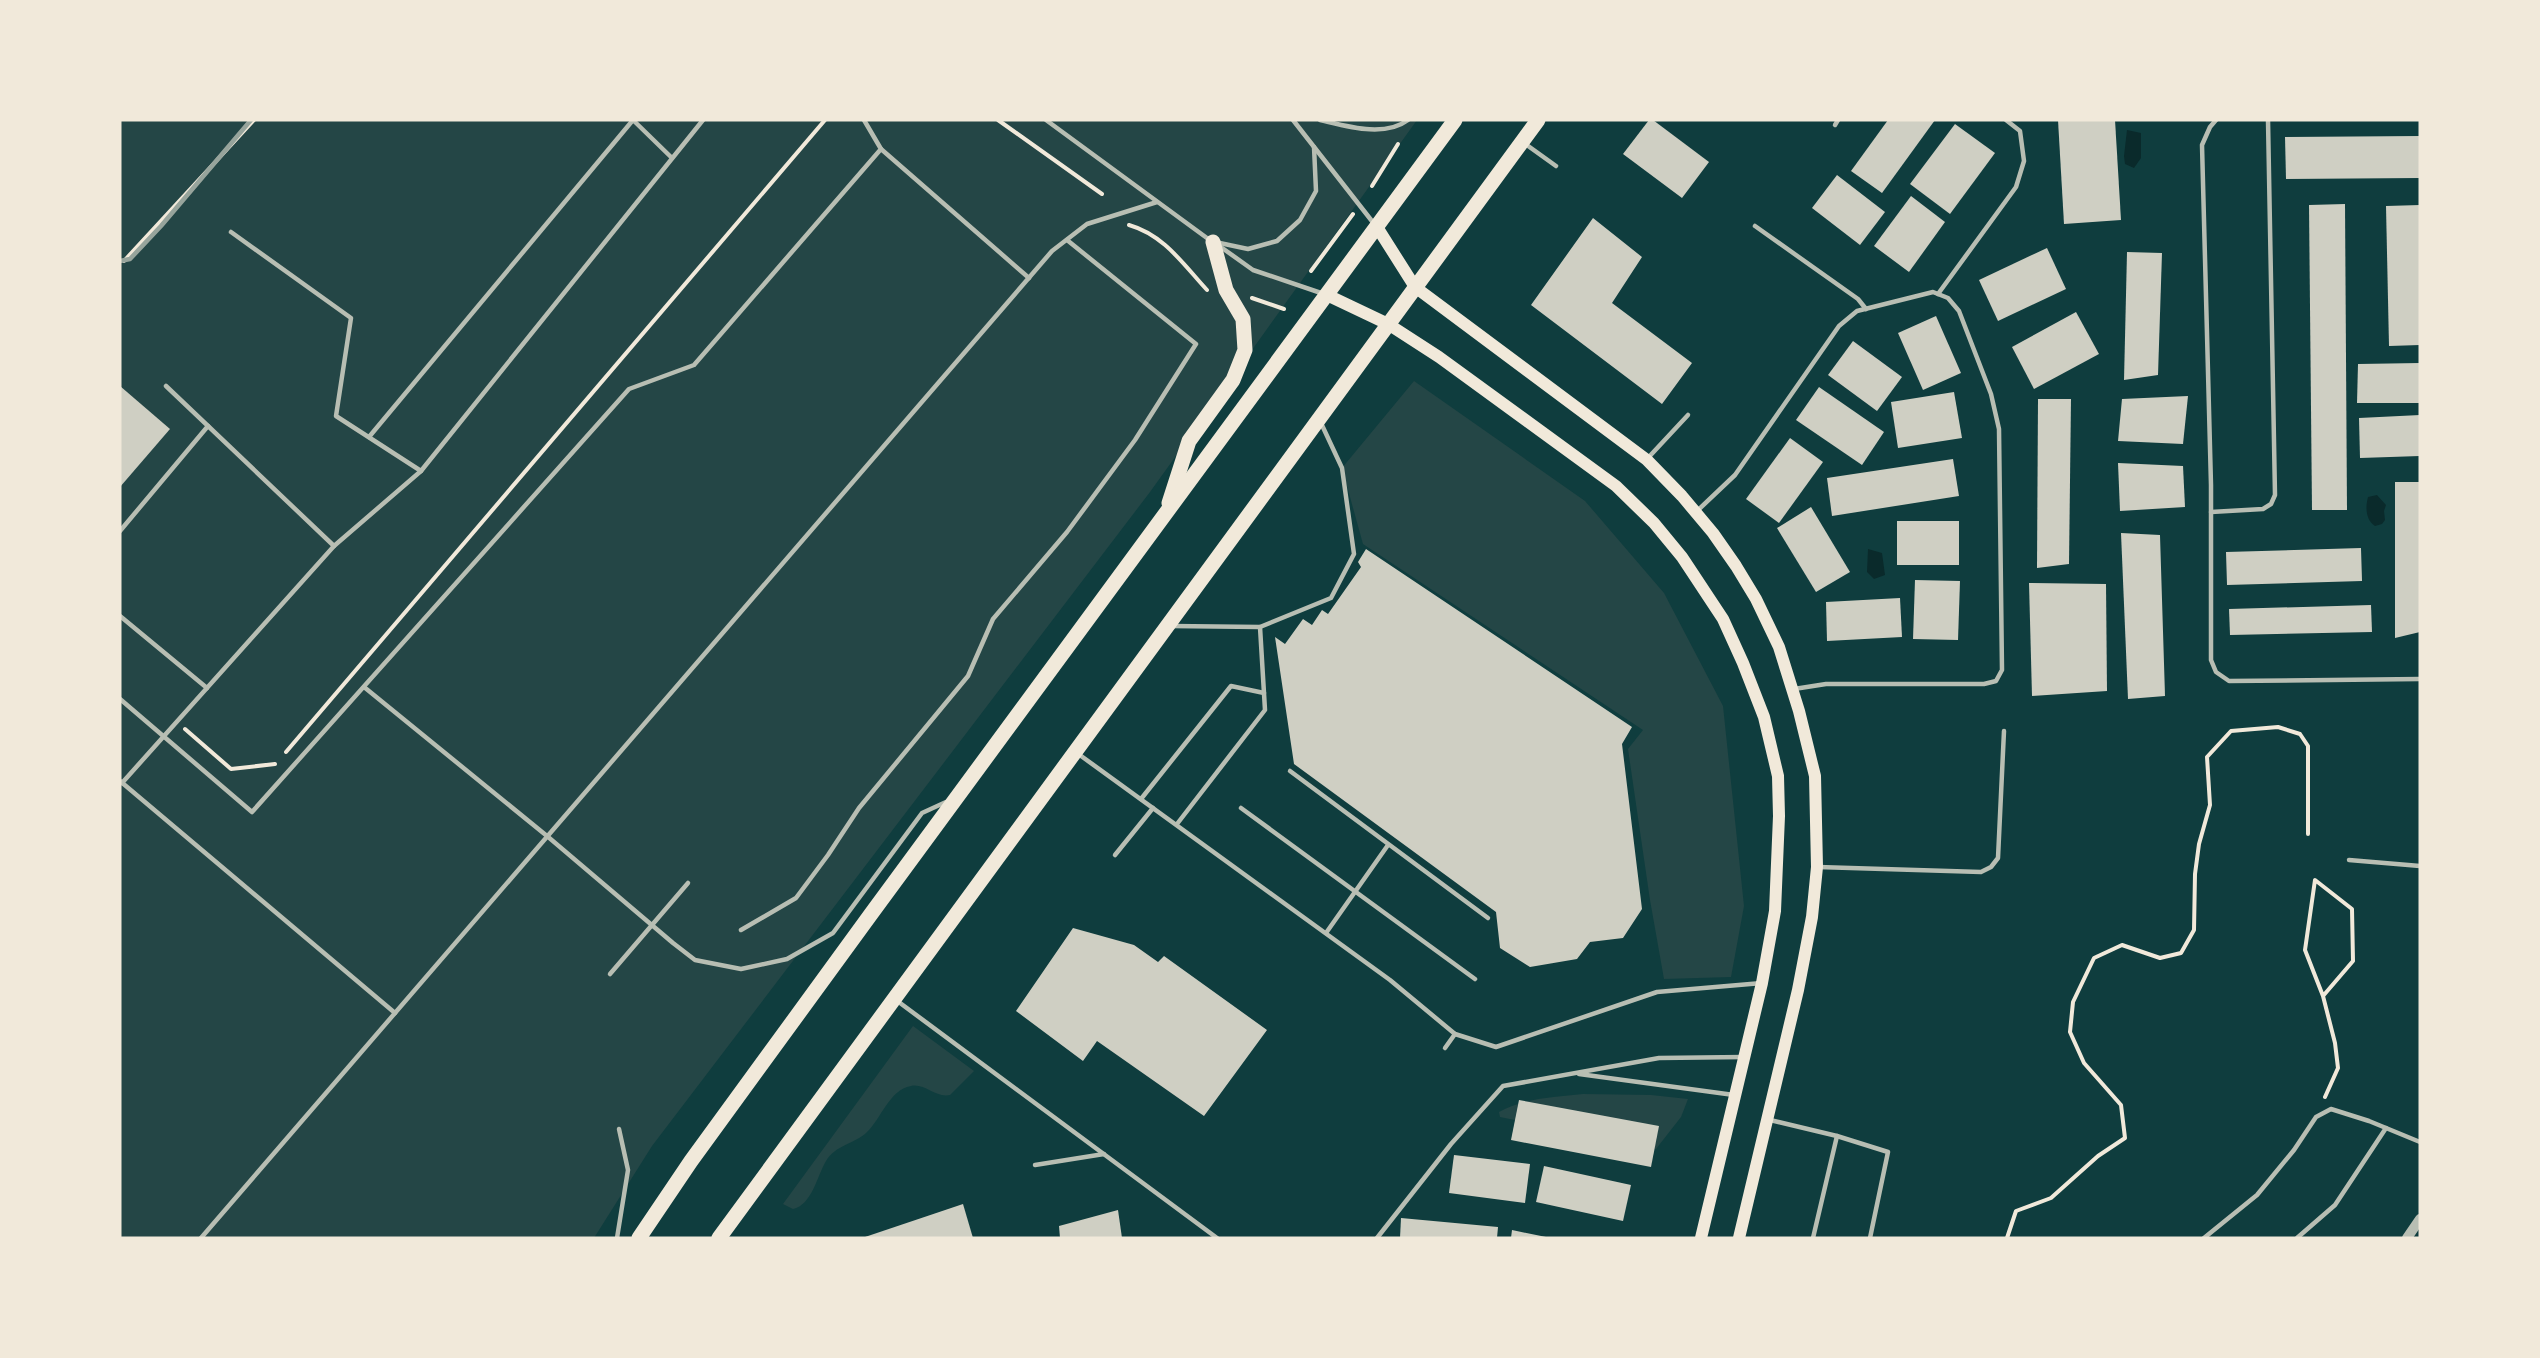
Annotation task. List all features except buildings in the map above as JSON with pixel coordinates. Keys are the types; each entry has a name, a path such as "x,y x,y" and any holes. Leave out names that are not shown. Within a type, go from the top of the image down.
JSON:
{"main road":[{"path":"639,1238 691,1161 1455,120"},
{"path":"719,1238 1538,120"},
{"path":"1377,227 1415,287 1647,460 1696,512 1736,566 1756,599 1779,647 1793,690 1815,776 1817,867 1812,916 1798,990 1739,1238"},
{"path":"1165,515 1189,441 1233,380 1245,350 1243,319 1226,290 1213,242"},
{"path":"1327,295 1388,324 1439,357 1616,486 1654,523 1682,557 1723,619 1743,663 1764,717 1778,776 1779,816 1775,911 1762,982 1701,1238"}],"street":[{"path":"2407,1238 2420,1219"}],"lane":[{"path":"369,437 633,120 672,158"},
{"path":"395,1013 121,782 334,546 421,471 703,120"},
{"path":"864,120 881,149 1029,278"},
{"path":"1046,120 1253,270 1327,295"},
{"path":"1293,120 1377,227"},
{"path":"1320,120 1362,130 1401,125 1408,120"},
{"path":"1938,294 2016,187 2024,161 2020,131 2006,120"},
{"path":"2216,120 2210,126 2202,144 2211,512 2211,660 2217,672 2229,681 2420,679"},
{"path":"2211,512 2263,509 2271,504 2275,495 2268,120"},
{"path":"1522,142 1556,166"},
{"path":"1213,242 1248,249 1277,241 1299,220 1316,191 1314,147"},
{"path":"120,699 252,812 629,389 694,365 881,149"},
{"path":"201,1238 1052,251 1087,224 1157,202"},
{"path":"1755,226 1858,299 1866,309"},
{"path":"231,232 351,318 336,416 421,471"},
{"path":"741,930 795,898 828,855 858,808 968,676 993,619 1067,532 1135,440 1196,344 1067,240"},
{"path":"1696,512 1735,475 1839,326 1857,311 1933,292 1948,298 1959,311 1991,394 1999,429 2002,670 1996,681 1984,684 1826,684 1793,690"},
{"path":"166,386 334,546"},
{"path":"1647,460 1688,415"},
{"path":"1167,626 1260,627 1331,598 1354,554 1342,468 1318,418"},
{"path":"120,531 208,426"},
{"path":"120,616 207,688"},
{"path":"1177,824 1265,710 1260,627"},
{"path":"1141,799 1231,686 1264,693"},
{"path":"363,687 547,836 672,943 695,960 741,969 787,958 833,933 922,813 957,798"},
{"path":"1817,867 1981,872 1991,867 1998,858 2004,731"},
{"path":"1076,751 1390,980 1455,1034 1496,1047 1657,992 1762,982"},
{"path":"1290,771 1488,918"},
{"path":"1115,855 1153,808"},
{"path":"1241,808 1475,979"},
{"path":"1326,933 1388,845"},
{"path":"2349,860 2420,866"},
{"path":"610,974 688,883"},
{"path":"894,999 1217,1238"},
{"path":"1445,1048 1455,1034"},
{"path":"1377,1238 1451,1144 1503,1086 1659,1058 1744,1057"},
{"path":"1573,1073 1736,1095"},
{"path":"2204,1238 2257,1195 2294,1150 2316,1117 2331,1109 2420,1142"},
{"path":"1767,1120 1837,1136 1888,1152 1870,1238"},
{"path":"2297,1238 2335,1205 2386,1128"},
{"path":"617,1238 628,1170 619,1129"},
{"path":"1813,1238 1837,1136"},
{"path":"1035,1165 1104,1154"}],"path":[{"path":"124,261 254,120"},
{"path":"177,722 231,769 274,766 825,120"},
{"path":"998,120 1102,194"},
{"path":"1372,186 1398,144"},
{"path":"1311,271 1353,214"},
{"path":"1123,223 1147,230 1164,243 1212,296"},
{"path":"1243,295 1284,309"},
{"path":"2007,1238 2016,1212 2051,1198 2098,1156 2125,1138 2121,1105 2084,1063 2070,1032 2073,1002 2094,958 2122,945 2160,958 2181,953 2194,930 2195,874 2199,844 2210,805 2207,757 2231,731 2278,727 2300,734 2308,746 2308,834"},
{"path":"2316,1117 2338,1068 2335,1043 2323,996 2305,950 2315,880 2352,909 2353,961 2323,996"}],"shaded area":[{"path":"120,120 1417,120 1150,492 652,1146 594,1238 120,1238"},
{"path":"2127,130 2141,133 2141,158 2134,168 2125,164"},
{"path":"1414,381 1585,501 1664,593 1723,706 1744,906 1731,977 1664,979 1628,749 1643,730 1363,544 1342,468"},
{"path":"2377,495 2386,505 2385,520 2382,524 2375,526 2368,517 2367,505 2368,497"},
{"path":"1868,549 1882,553 1885,575 1874,579 1867,572"},
{"path":"913,1026 974,1071 950,1095 916,1086 897,1093 867,1132 830,1156 805,1202 793,1209 783,1204"},
{"path":"1583,1094 1651,1095 1688,1099 1681,1117 1656,1149 1500,1117 1499,1112 1519,1104"}],"railway":[{"path":"120,261 130,259 161,226 251,120"}]}
